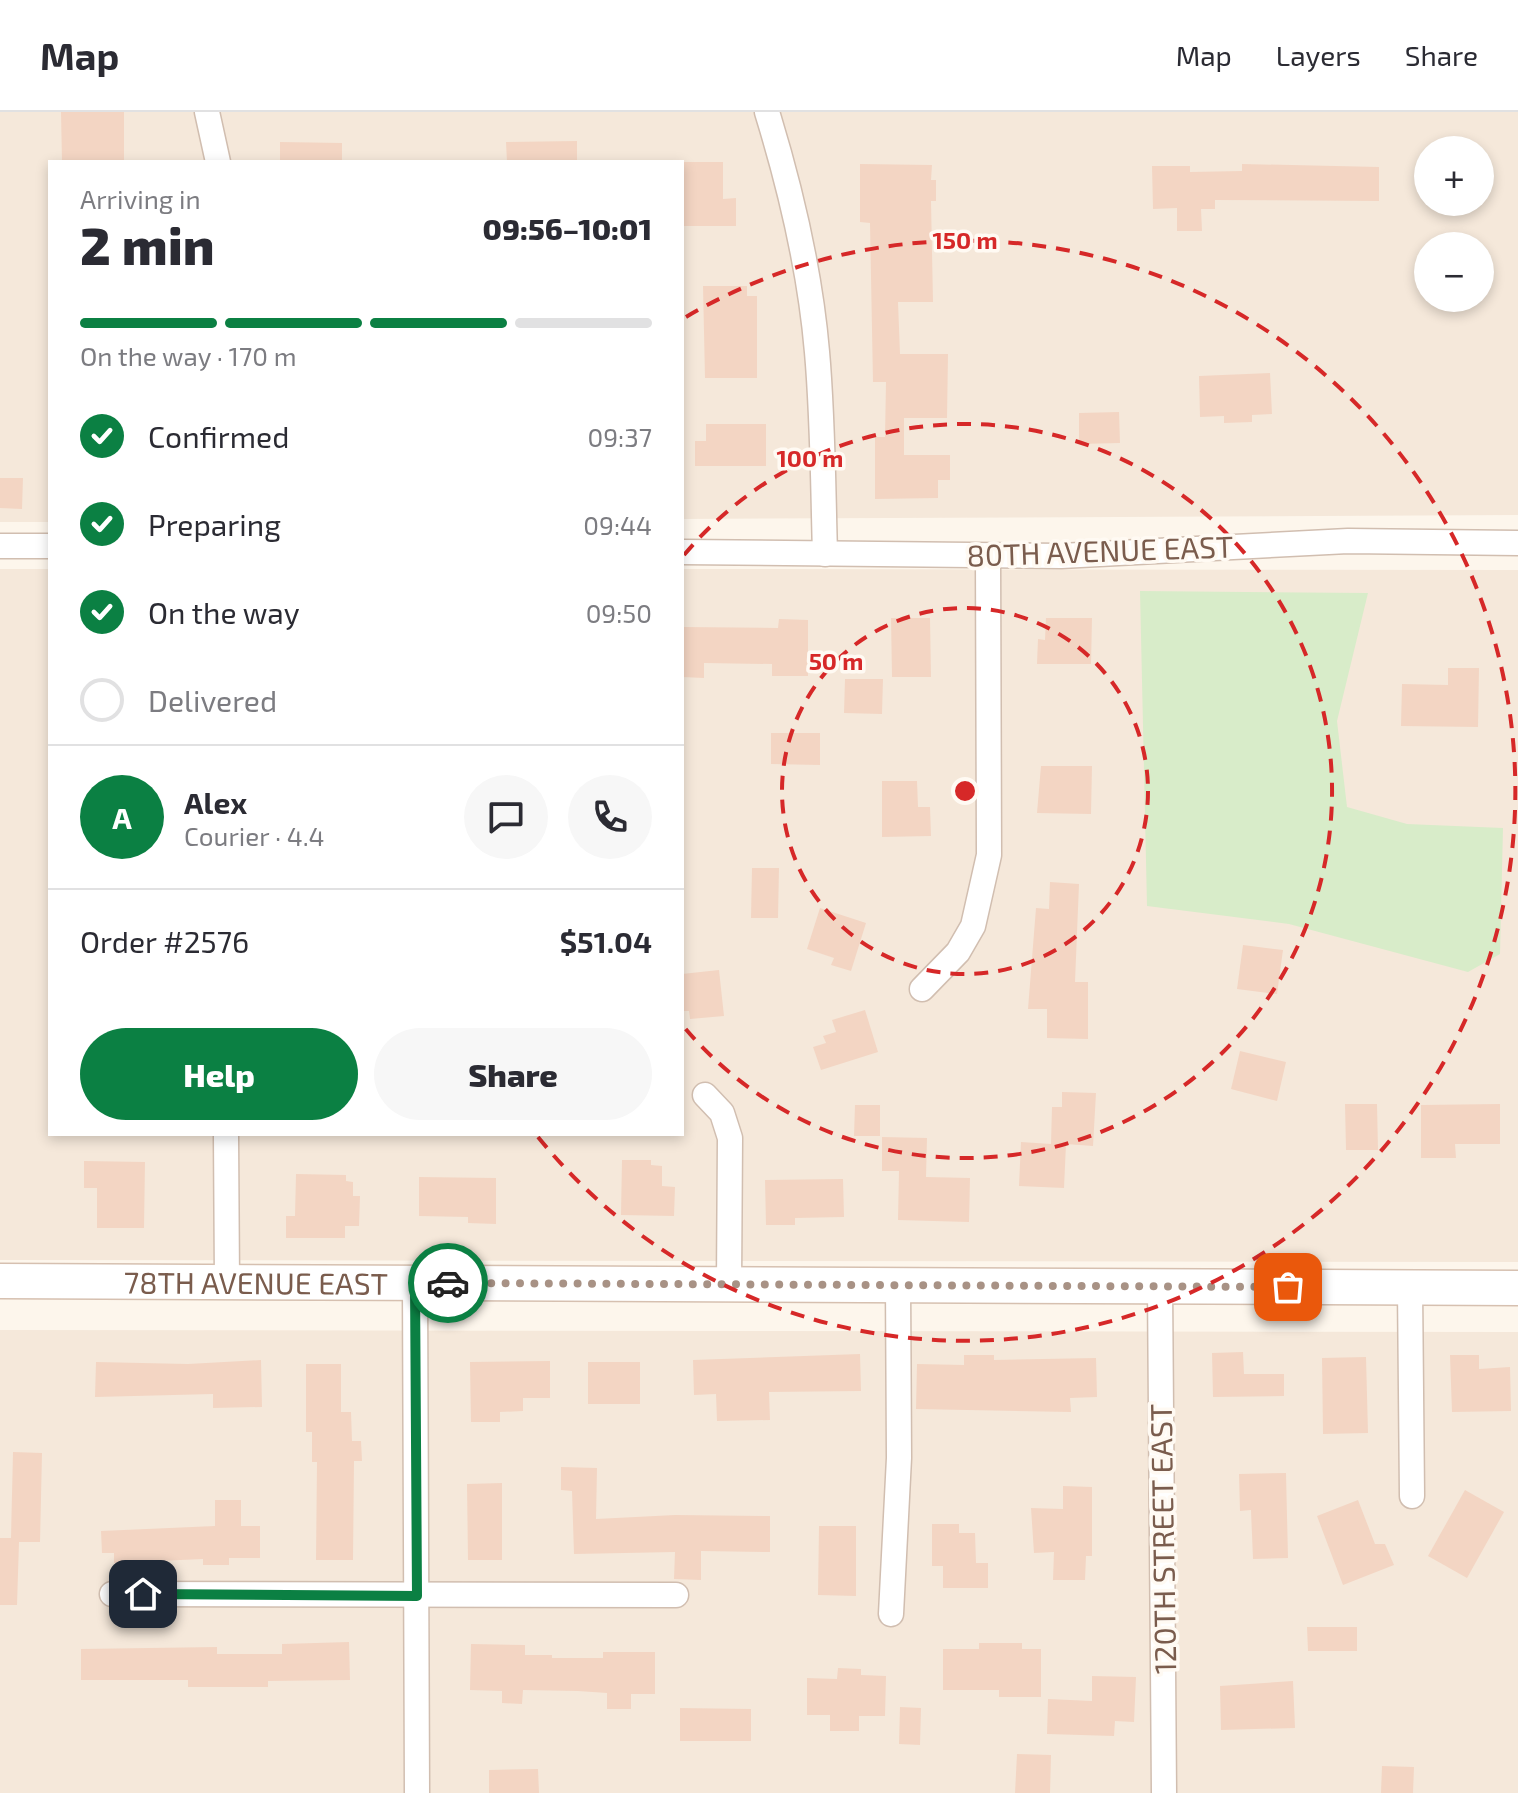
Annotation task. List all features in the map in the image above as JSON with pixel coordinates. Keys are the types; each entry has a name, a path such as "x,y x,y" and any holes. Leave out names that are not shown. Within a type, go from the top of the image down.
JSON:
{"street":[{"path":"207,112 218,160"},
{"path":"767,112 794,210 814,324 825,554"},
{"name":"80TH AVENUE EAST","path":"684,552 988,556 1348,541 1518,543"},
{"path":"0,546 48,546"},
{"path":"922,989 958,952 973,926 989,855 988,556"},
{"path":"705,1095 722,1113 730,1138 729,1284"},
{"path":"226,1136 227,1283"},
{"name":"78TH AVENUE EAST","path":"0,1281 1518,1288"},
{"path":"415,1283 417,1793"},
{"path":"891,1614 899,1458 898,1284"},
{"name":"120TH STREET EAST","path":"1160,1286 1164,1793"},
{"path":"1410,1288 1412,1496"},
{"path":"112,1594 676,1595"}],"shaded area":[{"path":"0,112 1518,112 1518,515 684,519 684,160 48,160 48,522 0,522"},
{"path":"0,569 48,569 48,1136 684,1136 684,569 1518,570 1518,1262 0,1260"},
{"path":"0,1330 1518,1332 1518,1793 0,1793"}],"green space":[{"path":"1140,591 1368,593 1337,721 1347,807 1407,824 1503,828 1500,954 1468,972 1289,924 1147,906"}],"building":[{"path":"61,112 124,112 124,160 62,160"},
{"path":"577,141 577,160 507,160 506,142"},
{"path":"280,142 342,143 342,160 280,160"},
{"path":"684,162 723,162 723,199 736,198 736,226 684,226"},
{"path":"860,164 932,165 931,180 936,180 936,201 931,201 933,302 898,302 900,354 948,354 947,418 904,418 904,455 950,455 950,480 938,480 938,498 875,499 875,437 885,437 886,382 873,382 870,223 860,222"},
{"path":"1242,164 1379,167 1379,201 1215,200 1215,209 1201,209 1202,231 1177,231 1177,208 1153,209 1152,166 1190,166 1190,172 1242,171"},
{"path":"703,286 747,286 747,296 757,296 757,378 705,378"},
{"path":"1270,373 1272,414 1252,415 1252,422 1224,423 1224,416 1200,417 1199,376"},
{"path":"1119,412 1120,443 1079,444 1079,413"},
{"path":"706,424 766,424 766,466 695,466 695,441 706,441"},
{"path":"0,478 23,478 22,509 0,508"},
{"path":"891,618 930,618 931,677 892,677"},
{"path":"1046,618 1092,618 1091,664 1037,664 1038,639 1045,640"},
{"path":"779,619 808,620 808,676 772,676 772,664 704,663 704,678 684,677 684,627 778,628"},
{"path":"1448,668 1479,668 1478,727 1401,726 1402,684 1448,685"},
{"path":"845,679 883,679 882,714 844,713"},
{"path":"771,733 820,733 820,765 771,764"},
{"path":"1041,766 1092,766 1091,814 1037,813"},
{"path":"882,781 917,781 918,807 930,807 931,836 882,837"},
{"path":"752,868 779,868 778,918 751,918"},
{"path":"1050,882 1079,884 1075,982 1088,982 1088,1039 1047,1038 1047,1009 1028,1009 1036,908 1049,909"},
{"path":"820,908 866,923 851,971 831,965 834,958 807,949"},
{"path":"1243,945 1283,950 1277,994 1237,989"},
{"path":"719,970 724,1016 690,1019 689,1011 684,1011 684,974"},
{"path":"865,1010 878,1052 821,1070 813,1047 826,1043 823,1036 836,1032 832,1020"},
{"path":"1240,1051 1286,1062 1277,1101 1231,1089"},
{"path":"1062,1092 1096,1093 1093,1146 1066,1144 1064,1188 1019,1186 1021,1142 1051,1144 1052,1107 1062,1107"},
{"path":"1345,1104 1377,1104 1378,1150 1346,1150"},
{"path":"1500,1104 1500,1144 1455,1144 1456,1158 1421,1158 1421,1105"},
{"path":"855,1105 880,1105 880,1136 854,1136"},
{"path":"882,1137 927,1138 926,1177 970,1178 969,1222 898,1220 899,1171 882,1171"},
{"path":"622,1160 651,1160 651,1165 662,1166 662,1186 675,1187 674,1216 621,1215"},
{"path":"84,1161 145,1162 144,1228 97,1228 97,1188 84,1188"},
{"path":"296,1174 346,1175 346,1181 353,1182 353,1196 360,1196 359,1226 345,1226 345,1238 286,1238 286,1216 295,1216"},
{"path":"419,1177 496,1178 496,1224 468,1223 468,1217 419,1216"},
{"path":"843,1179 844,1217 795,1218 795,1225 766,1225 765,1180"},
{"path":"1243,1352 1244,1374 1284,1374 1284,1396 1213,1397 1212,1353"},
{"path":"860,1354 861,1391 769,1392 770,1420 717,1421 716,1394 694,1395 693,1360"},
{"path":"964,1355 994,1355 994,1360 1096,1358 1097,1397 1070,1398 1071,1412 916,1409 917,1364 964,1365"},
{"path":"1450,1355 1479,1355 1479,1369 1510,1367 1511,1411 1452,1412"},
{"path":"1366,1357 1368,1433 1323,1434 1322,1358"},
{"path":"261,1360 262,1407 213,1408 213,1394 95,1397 96,1362 188,1364"},
{"path":"550,1361 550,1398 523,1398 523,1411 500,1412 500,1422 471,1422 470,1362"},
{"path":"588,1362 640,1362 640,1404 588,1404"},
{"path":"306,1364 341,1364 341,1412 351,1412 352,1441 361,1441 362,1461 354,1461 353,1560 316,1560 317,1462 312,1462 312,1432 306,1432"},
{"path":"13,1452 42,1453 40,1542 19,1542 17,1605 0,1605 0,1538 11,1538"},
{"path":"561,1467 597,1468 596,1519 675,1515 770,1516 770,1552 701,1551 701,1580 674,1579 675,1552 574,1554 572,1491 561,1490"},
{"path":"1286,1473 1288,1558 1253,1559 1251,1510 1240,1511 1239,1474"},
{"path":"502,1483 502,1560 468,1560 467,1484"},
{"path":"1063,1486 1092,1487 1092,1556 1086,1556 1085,1580 1053,1580 1054,1552 1034,1553 1031,1508 1063,1509"},
{"path":"1465,1490 1504,1512 1467,1578 1428,1556"},
{"path":"215,1500 241,1500 241,1526 260,1526 260,1558 229,1558 229,1565 203,1565 203,1559 114,1563 114,1553 102,1553 101,1531 215,1526"},
{"path":"1358,1500 1375,1544 1385,1544 1394,1565 1343,1585 1317,1516"},
{"path":"932,1524 959,1524 959,1533 975,1533 976,1563 988,1563 988,1588 943,1588 943,1566 932,1566"},
{"path":"819,1526 856,1526 856,1596 818,1595"},
{"path":"1307,1627 1357,1627 1357,1651 1308,1651"},
{"path":"349,1642 350,1680 268,1681 268,1687 188,1687 188,1680 81,1680 81,1649 217,1647 217,1654 282,1654 282,1644"},
{"path":"979,1643 1022,1643 1022,1649 1041,1649 1041,1697 999,1697 999,1690 943,1690 943,1649 979,1649"},
{"path":"471,1644 525,1645 525,1655 552,1655 552,1658 603,1658 603,1652 655,1652 655,1694 631,1694 631,1709 607,1709 607,1693 578,1691 523,1690 522,1704 502,1703 502,1691 470,1690"},
{"path":"838,1668 861,1669 861,1675 886,1676 885,1716 859,1716 859,1731 830,1731 830,1715 807,1715 807,1678 837,1679"},
{"path":"1092,1676 1136,1677 1134,1722 1115,1721 1114,1736 1047,1734 1048,1699 1092,1701"},
{"path":"1293,1681 1295,1728 1221,1730 1220,1686"},
{"path":"900,1707 921,1708 920,1745 899,1744"},
{"path":"680,1708 751,1709 751,1741 680,1741"},
{"path":"1017,1754 1051,1755 1050,1793 1015,1793"},
{"path":"1382,1766 1414,1767 1413,1793 1381,1793"},
{"path":"538,1769 539,1793 489,1793 489,1770"}],"way so far":[{"path":"448,1283 1288,1287"}],"route":[{"path":"143,1594 417,1596 415,1283 448,1283"}]}
